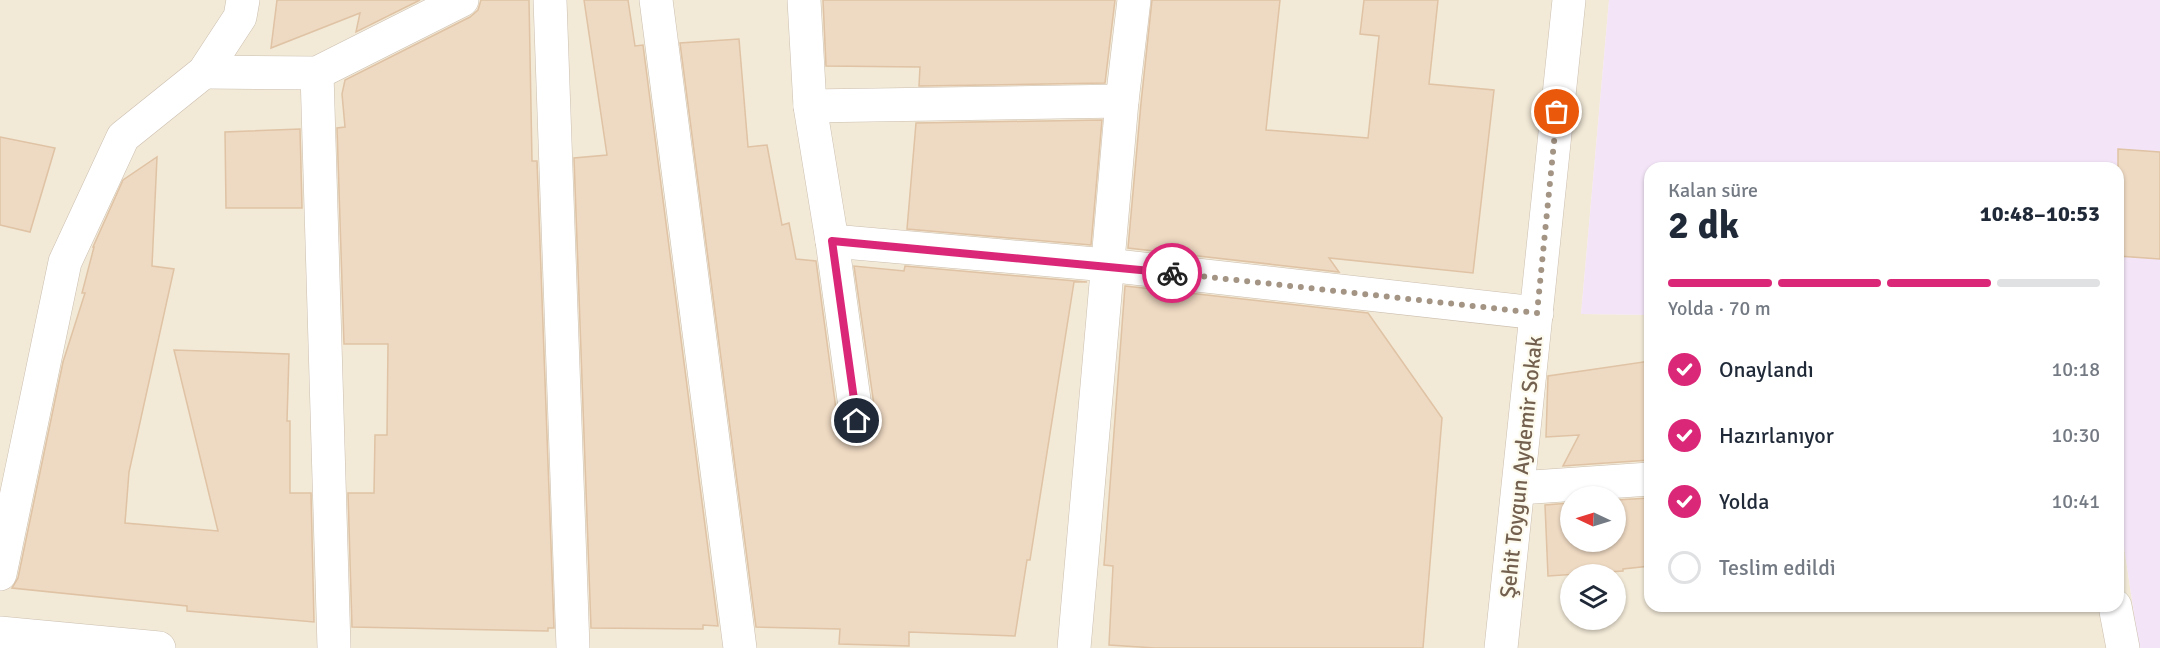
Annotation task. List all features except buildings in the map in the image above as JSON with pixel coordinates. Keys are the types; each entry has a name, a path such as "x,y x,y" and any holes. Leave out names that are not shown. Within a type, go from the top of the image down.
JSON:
{"street":[{"path":"0,574 65,262 123,137 204,72 240,17 243,0"},
{"path":"204,72 317,73 462,0"},
{"path":"550,0 573,648"},
{"path":"656,0 740,648"},
{"path":"804,0 810,106 832,241 857,421"},
{"path":"1074,648 1122,101 1134,0"},
{"name":"Şehit Toygun Aydemir Sokak","path":"1502,648 1569,0"},
{"path":"317,73 334,648"},
{"path":"810,106 1122,101"},
{"path":"832,241 1107,265 1537,313"},
{"path":"1519,488 1644,479"},
{"path":"2116,612 2123,648"},
{"path":"0,633 159,648"}],"shaded area":[{"path":"0,0 1609,0 1581,314 1644,315 1644,612 2124,612 2124,547 2139,648 0,648"},
{"path":"1609,0 2160,0 2160,648 2139,648 2124,547 2124,162 1644,162 1644,315 1581,314"}],"way so far":[{"path":"1172,273 1537,313 1557,112"}],"route":[{"path":"857,421 832,241 1172,273"}]}
